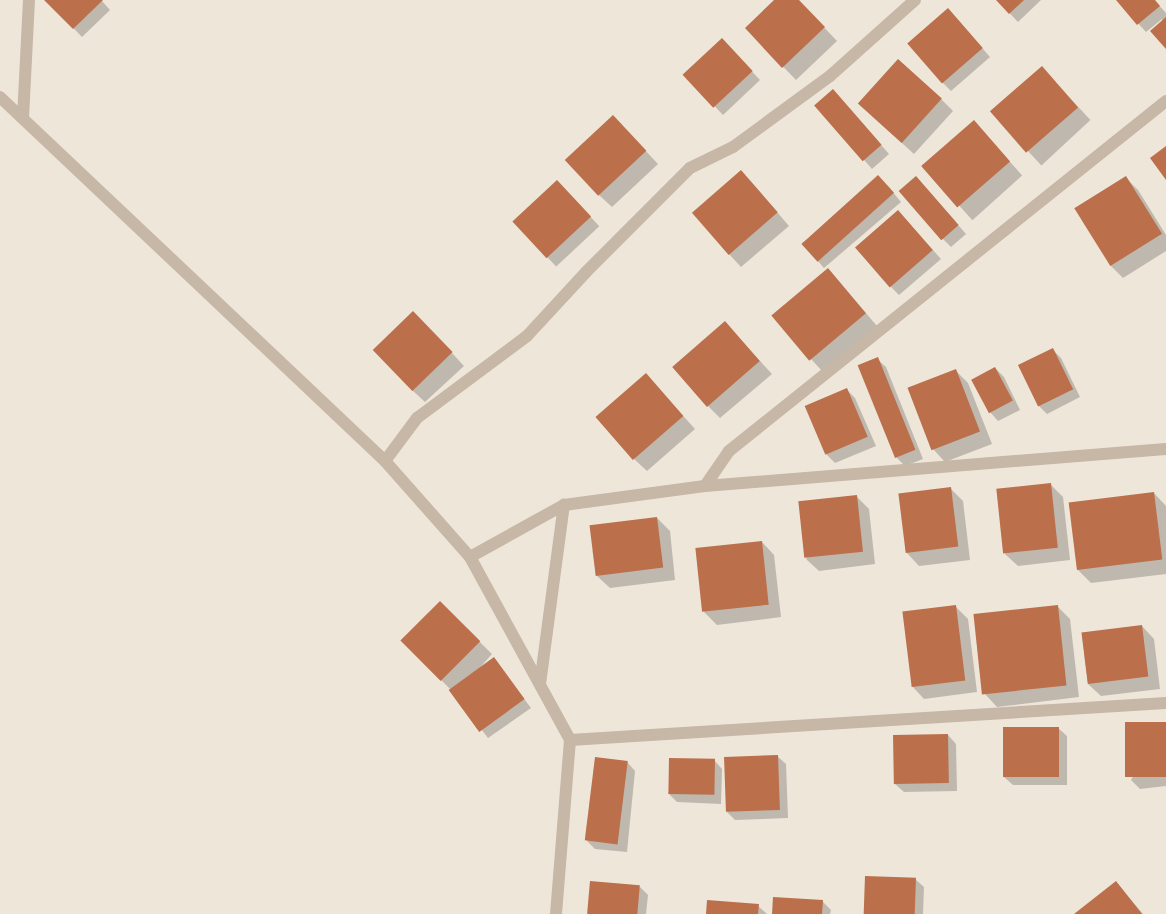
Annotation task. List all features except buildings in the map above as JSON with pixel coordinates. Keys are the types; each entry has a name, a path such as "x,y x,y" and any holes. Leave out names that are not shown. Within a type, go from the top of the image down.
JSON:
{"street":[{"path":"23,118 29,0"},
{"path":"385,461 417,418 527,336 586,272 690,168 734,147 830,76 915,0"},
{"path":"0,96 385,461 470,557 570,740 556,914"},
{"path":"705,486 729,451 1166,100"},
{"path":"470,557 564,505 705,486 1166,450"},
{"path":"540,684 564,505"},
{"path":"570,740 1166,703"}]}
